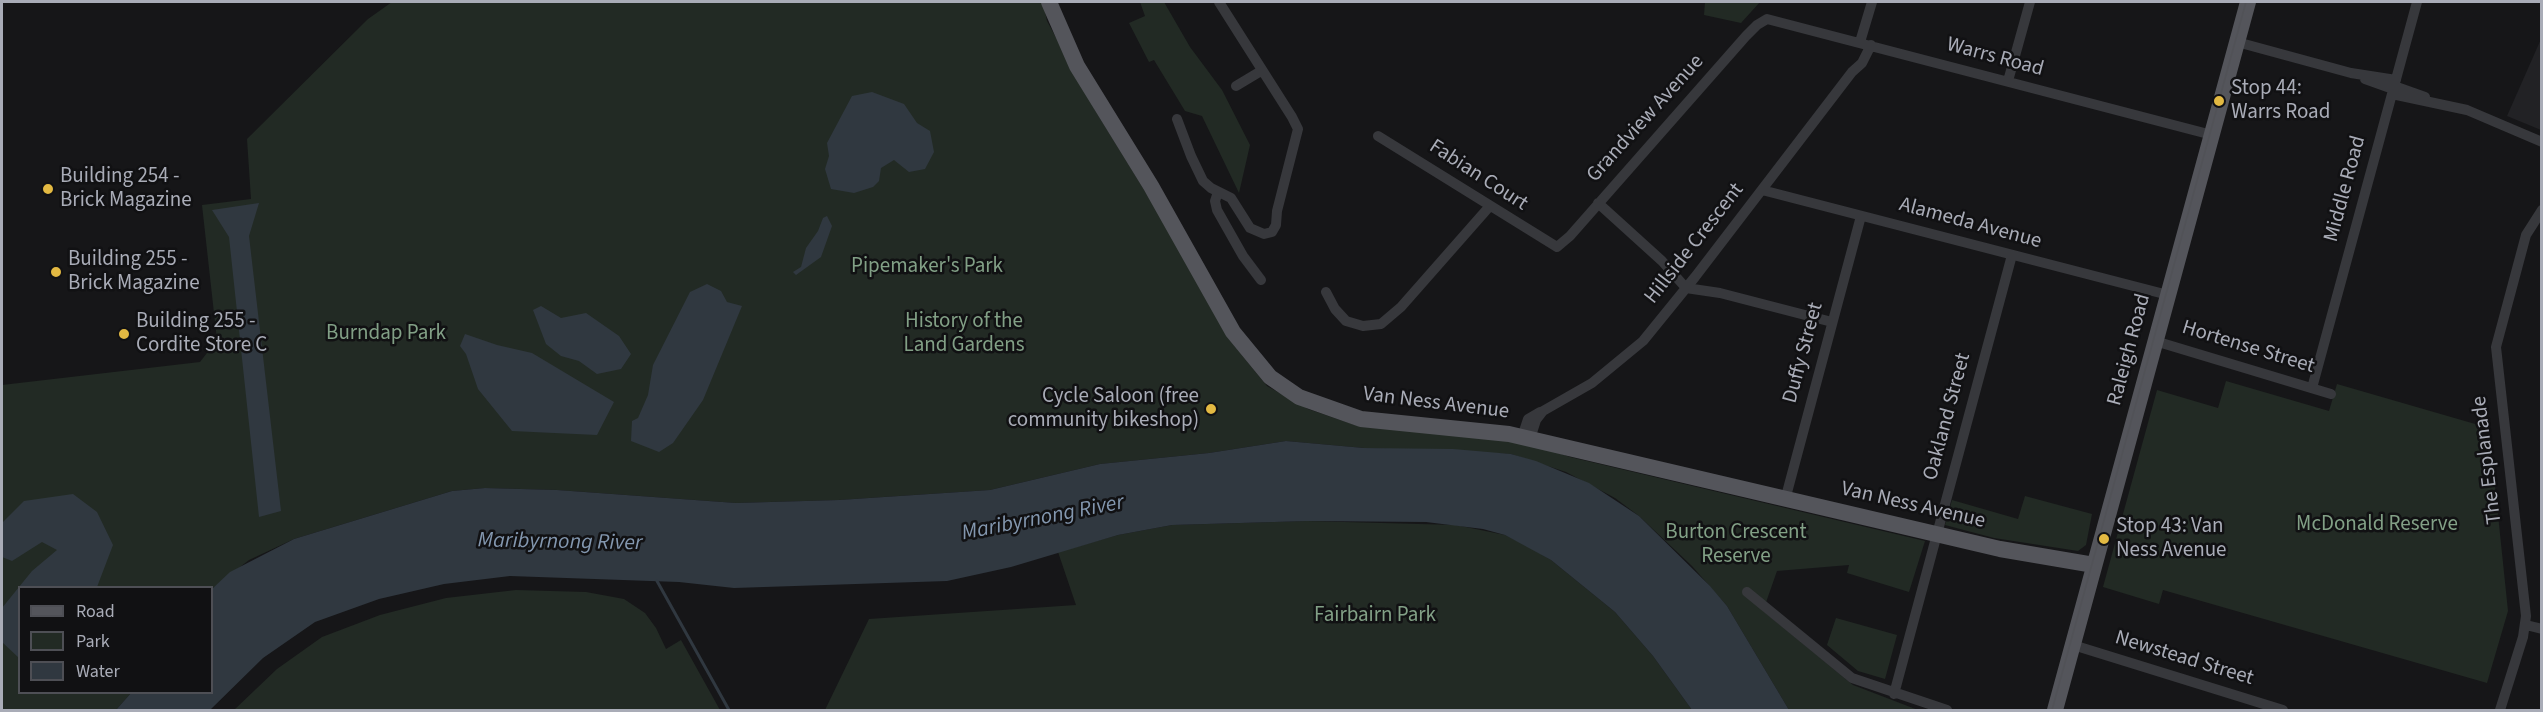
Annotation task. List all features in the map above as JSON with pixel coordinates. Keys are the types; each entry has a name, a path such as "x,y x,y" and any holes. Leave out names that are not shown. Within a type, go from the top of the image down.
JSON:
{"main road":[{"name":"Van Ness Avenue","path":"1051,2 1060,29 1077,66 1151,186 1233,332 1270,376 1318,406 1361,419 1386,423 1483,430 1526,438 2092,570"},
{"name":"Raleigh Road","path":"2055,711 2248,2"}],"street":[{"path":"1177,119 1197,171 1214,190 1232,199 1252,229 1266,234 1275,228 1276,212 1298,129 1219,2"},
{"name":"Hillside Crescent","path":"1526,438 1544,411 1592,383 1635,348 1691,282 1852,72 1862,63 1872,2"},
{"path":"2008,81 2030,2"},
{"name":"Middle Road","path":"2312,388 2417,2"},
{"name":"Warrs Road","path":"1767,19 2212,135"},
{"name":"Grandview Avenue","path":"1557,247 1746,36 1767,19"},
{"path":"2237,42 2394,87 2484,117 2541,142"},
{"path":"1236,86 1262,71"},
{"name":"Fabian Court","path":"1378,136 1489,207 1557,247"},
{"path":"1214,190 1215,206 1228,226 1242,256 1261,280"},
{"name":"Alameda Avenue","path":"1762,190 2168,295"},
{"path":"1598,203 1662,261 1691,282 1720,293 1832,322"},
{"path":"1326,292 1335,309 1346,321 1363,326 1381,324 1401,307 1489,207"},
{"name":"The Esplanade","path":"2500,711 2526,625 2496,347 2526,235 2541,210"},
{"name":"Duffy Street","path":"1785,500 1861,216"},
{"name":"Oakland Street","path":"1894,694 2012,255"},
{"name":"Hortense Street","path":"2155,341 2331,394"},
{"path":"1747,592 1852,678 1947,711"},
{"path":"2526,625 2541,629"},
{"name":"Newstead Street","path":"2073,645 2283,711"}],"shaded area":[{"path":"2541,39 2541,130 2507,116"}],"green space":[{"path":"392,2 1043,2 1047,21 1095,110 1170,232 1228,338 1267,386 1308,409 1355,425 1465,434 1541,447 1570,457 1925,541 1909,592 1847,573 1849,565 1777,571 1763,611 1853,685 1918,710 1789,710 1727,606 1692,566 1639,516 1615,498 1566,472 1511,454 1364,448 1286,441 1209,453 1100,464 990,490 839,500 736,503 557,490 485,488 452,491 294,539 249,560 213,588 213,586 18,586 18,694 130,694 116,710 2,710 2,385 200,362 217,340 202,205 251,199 247,139 368,19"},
{"path":"1140,2 1164,2 1190,47 1222,90 1250,145 1239,193 1202,116 1185,111 1154,60 1149,62 1129,23 1145,16"},
{"path":"1705,2 1760,2 1741,23 1704,15"},
{"name":"McDonald Reserve","path":"2226,381 2329,411 2337,384 2489,428 2508,611 2487,683 2163,590 2159,604 2103,587 2157,390 2218,408"},
{"path":"2025,496 2092,514 2086,545 2078,551 1994,538 1945,525 1952,500 2018,519"},
{"name":"Fairbairn Park","path":"1308,521 1456,525 1505,535 1526,545 1551,560 1615,612 1653,656 1692,710 825,710 869,619 1076,605 1058,552 1118,535 1172,525"},
{"path":"516,590 586,592 624,599 645,613 656,628 666,649 681,640 720,710 234,710 277,669 322,637 380,615 446,598"},
{"path":"1836,618 1897,635 1885,679 1858,671 1827,645"}],"water":[{"path":"872,92 904,104 917,123 930,131 934,152 925,169 909,172 894,160 881,168 879,181 873,187 854,193 831,189 825,169 829,156 827,143 852,96"},
{"path":"259,203 249,236 281,511 259,517 229,237 212,210"},
{"path":"827,216 832,226 821,257 796,275 793,272 801,267 806,248 818,231 823,218"},
{"path":"707,284 721,291 727,302 742,306 703,400 673,443 659,452 631,441 632,421 638,418 648,395 653,365 690,292"},
{"path":"541,306 561,318 586,313 619,336 631,354 621,369 597,374 579,361 561,356 546,344 533,310"},
{"path":"465,334 497,345 532,353 614,402 597,435 512,431 478,389 466,354 460,346"},
{"name":"Maribyrnong River","path":"1286,441 1364,448 1453,449 1511,454 1536,461 1589,483 1639,516 1710,586 1727,606 1789,710 1692,710 1653,656 1615,612 1551,560 1505,535 1483,529 1426,522 1308,521 1172,525 1118,535 1011,567 947,581 734,588 679,582 510,576 444,584 379,599 315,622 263,658 210,710 116,710 130,694 213,694 213,588 230,572 294,539 452,491 485,488 557,490 736,503 839,500 990,490 1100,464 1209,453"},
{"path":"73,494 97,512 113,545 97,586 20,586 32,571 57,550 42,542 12,561 2,557 2,523 24,501"},
{"path":"18,588 18,657 2,642 2,608"}],"waterway":[{"path":"657,581 729,710"}],"tram line":[{"path":"2052,710 2246,2"}],"place":[{"name":"Stop 44: Warrs Road","path":"2219,101"},
{"name":"Building 254 - Brick Magazine","path":"48,189"},
{"name":"Building 255 - Brick Magazine","path":"56,272"},
{"name":"Building 255 - Cordite Store C","path":"124,334"},
{"name":"Cycle Saloon (free community bikeshop)","path":"1211,409"},
{"name":"Stop 43: Van Ness Avenue","path":"2104,539"}],"park label":[{"name":"Pipemaker's Park","path":"927,267"},
{"name":"Burndap Park","path":"386,334"},
{"name":"History of the Land Gardens","path":"964,334"},
{"name":"Burton Crescent Reserve","path":"1736,545"}]}
